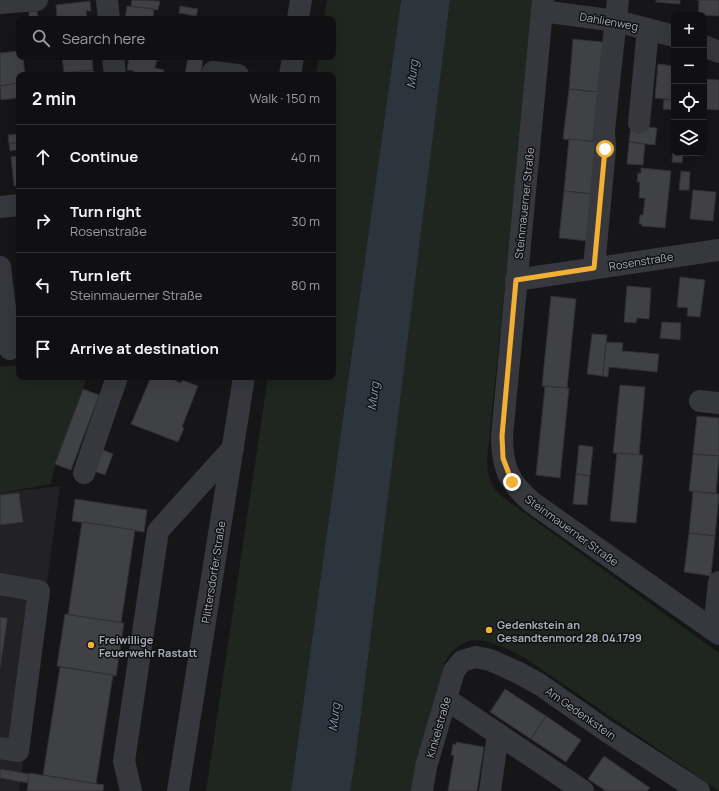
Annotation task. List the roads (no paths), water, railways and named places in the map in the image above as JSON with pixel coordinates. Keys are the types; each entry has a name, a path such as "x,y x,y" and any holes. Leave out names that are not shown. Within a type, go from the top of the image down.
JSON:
{"street":[{"path":"0,3 37,0"},
{"path":"107,0 109,16"},
{"path":"298,16 301,0"},
{"path":"594,268 605,149 604,129 618,0"},
{"name":"Dahlienweg","path":"543,5 671,35"},
{"name":"Steinmauerner Straße","path":"543,5 502,436 503,458 512,482 521,493 533,503 716,632"},
{"path":"639,123 648,29"},
{"path":"707,47 719,52"},
{"path":"113,60 115,72"},
{"path":"290,72 292,60"},
{"path":"0,207 16,205"},
{"name":"Rosenstraße","path":"516,280 719,250"},
{"path":"0,267 10,349"},
{"path":"84,473 116,380"},
{"name":"Plittersdorfer Straße","path":"178,791 244,380"},
{"path":"131,791 124,761 158,531 233,448"},
{"path":"716,632 719,582"},
{"path":"0,584 39,591 18,751 0,748"},
{"name":"Am Gedenkstein","path":"458,665 469,658 482,658 518,672 539,684 605,730 699,791"},
{"name":"Kinkelstraße","path":"422,791 426,768 454,671 458,665"},
{"path":"446,699 582,791"},
{"path":"490,791 498,734"}],"water":[{"name":"Murg","path":"401,0 450,0 355,761 350,791 291,791"}],"place":[{"name":"Gedenkstein an Gesandtenmord 28.04.1799","path":"489,630"},
{"name":"Freiwillige Feuerwehr Rastatt","path":"91,645"}]}
